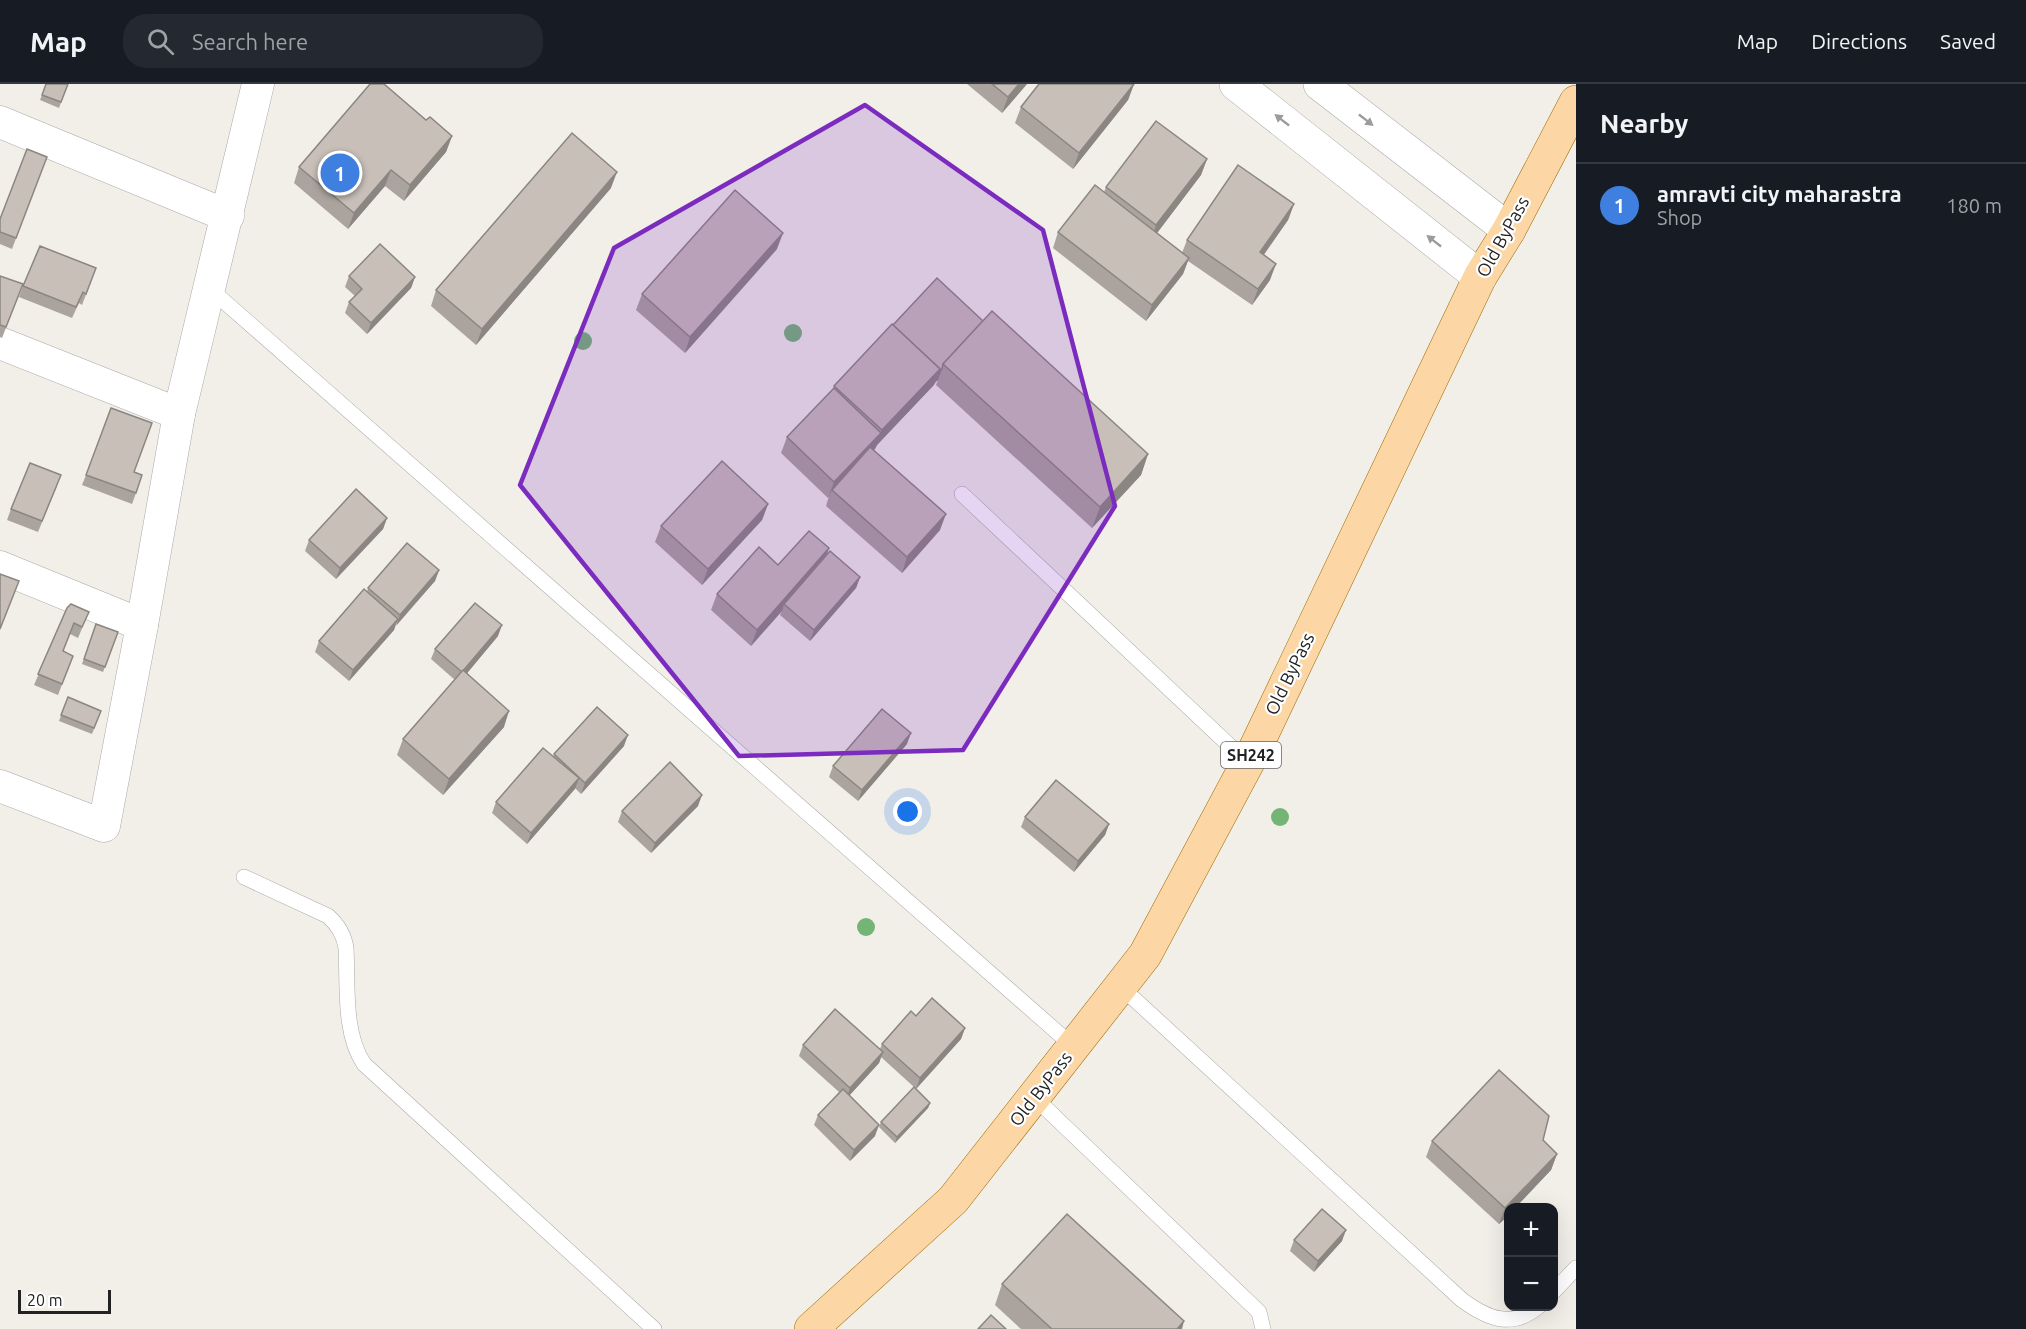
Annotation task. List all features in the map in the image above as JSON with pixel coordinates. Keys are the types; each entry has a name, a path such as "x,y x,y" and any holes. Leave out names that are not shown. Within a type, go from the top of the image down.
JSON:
{"main road":[{"name":"Old ByPass","path":"811,1329 953,1200 1144,955 1247,762 1480,277 1509,230 1574,111"}],"street":[{"path":"0,786 104,826 142,625 178,414 228,216 258,84"},
{"path":"1236,84 1480,277"},
{"path":"1320,84 1509,230"},
{"path":"0,122 228,216"},
{"path":"0,343 178,414"},
{"path":"0,567 142,625"}],"lane":[{"path":"210,289 1073,1046"},
{"path":"962,494 1247,762"},
{"path":"244,877 328,916 337,924 344,937 346,948 350,1030 355,1050 364,1064 654,1329"},
{"path":"1120,986 1462,1300 1497,1322 1513,1323 1531,1311"},
{"path":"1034,1097 1259,1312 1263,1329"},
{"path":"1558,1287 1576,1268"}],"highlighted area":[{"path":"865,105 1043,230 1115,506 963,750 739,756 520,485 614,248"}],"building":[{"path":"46,84 68,84 61,102 42,95"},
{"path":"370,84 384,84 426,120 430,117 452,136 410,185 391,170 354,213 299,167"},
{"path":"992,84 1019,84 1008,97"},
{"path":"1039,84 1134,84 1079,153 1021,107"},
{"path":"1156,121 1207,159 1156,225 1106,187"},
{"path":"572,133 617,172 482,329 436,290"},
{"path":"27,149 47,157 16,238 0,232 0,219"},
{"path":"1238,165 1294,204 1260,252 1276,264 1258,289 1187,240"},
{"path":"1095,185 1189,258 1152,305 1058,232"},
{"path":"735,190 783,233 690,337 642,294"},
{"path":"380,244 415,277 371,323 349,302 362,289 349,276"},
{"path":"40,246 96,268 86,294 83,292 76,307 23,286"},
{"path":"0,276 23,284 6,327 0,325"},
{"path":"937,278 983,321 939,371 940,369 893,325"},
{"path":"992,311 1148,454 1100,507 943,364"},
{"path":"892,324 940,369 882,430 834,386"},
{"path":"834,388 881,433 834,482 787,437"},
{"path":"111,408 152,423 134,472 142,475 136,493 86,475"},
{"path":"870,447 946,514 907,557 832,490"},
{"path":"722,461 768,504 708,569 661,526"},
{"path":"30,463 61,475 42,521 11,509"},
{"path":"356,489 387,518 340,568 309,540"},
{"path":"809,531 829,548 757,630 717,594 759,547 778,565"},
{"path":"407,543 439,570 400,615 368,588"},
{"path":"830,551 860,577 814,630 784,604"},
{"path":"0,574 19,581 0,629"},
{"path":"364,589 398,619 353,670 319,641"},
{"path":"475,603 502,625 462,672 435,649"},
{"path":"71,604 89,612 82,627 74,623 63,651 73,656 62,684 38,674 67,608"},
{"path":"96,624 118,632 105,667 84,659"},
{"path":"463,670 509,711 449,779 403,739"},
{"path":"68,697 101,711 94,728 61,715"},
{"path":"597,707 628,735 585,783 554,754"},
{"path":"882,709 911,733 862,790 833,766"},
{"path":"543,748 579,778 531,833 496,802"},
{"path":"670,762 702,795 655,843 622,811"},
{"path":"1056,780 1109,824 1078,861 1025,817"},
{"path":"932,998 965,1028 920,1078 882,1044 911,1011 916,1016"},
{"path":"835,1009 883,1052 850,1088 803,1045"},
{"path":"1499,1070 1549,1116 1543,1140 1557,1154 1510,1203 1504,1203 1504,1207 1432,1141"},
{"path":"914,1087 930,1103 897,1137 881,1122"},
{"path":"843,1089 879,1125 854,1150 818,1115"},
{"path":"1322,1209 1346,1230 1318,1261 1294,1240"},
{"path":"1067,1214 1184,1321 1177,1329 1052,1329 1002,1284"},
{"path":"991,1315 1006,1329 978,1329"}],"place":[{"name":"amravti city maharastra","path":"340,173"}]}
